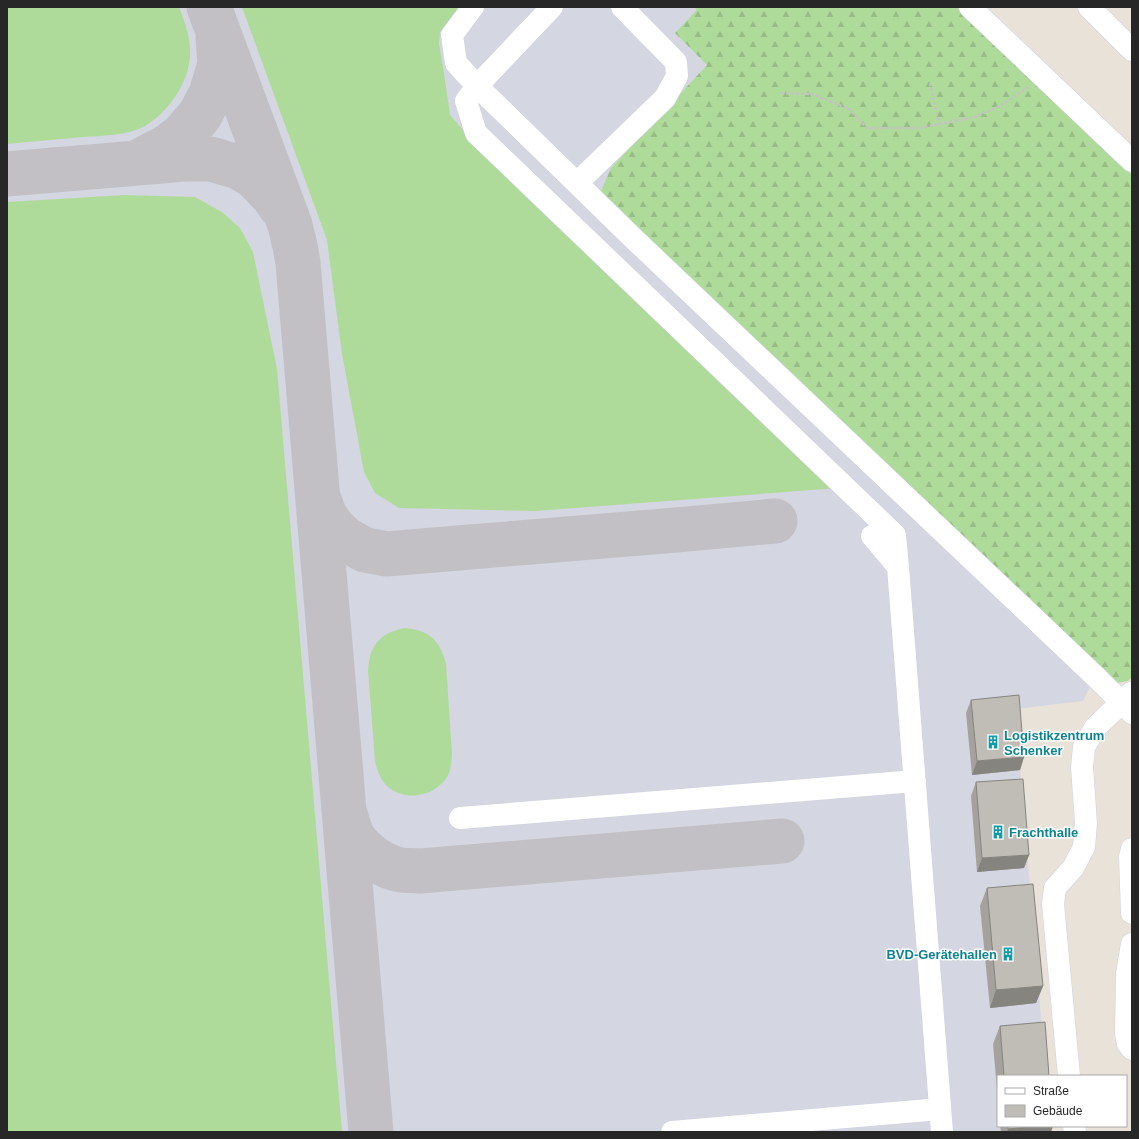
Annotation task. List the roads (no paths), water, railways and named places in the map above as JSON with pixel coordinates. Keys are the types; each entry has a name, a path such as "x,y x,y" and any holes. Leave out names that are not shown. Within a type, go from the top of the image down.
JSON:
{"lane":[{"path":"473,7 452,34 456,63 477,86 641,245 1097,678 1129,703 1094,728 1084,747 1082,767 1086,823 1084,847 1073,868 1055,888 1052,904 1069,1075"},
{"path":"552,7 477,86 466,101 476,133 895,535 942,1132"},
{"path":"577,183 665,98 677,76 676,62 622,7"},
{"path":"970,7 1132,161"},
{"path":"1089,7 1132,50"},
{"path":"872,536 898,567"},
{"path":"460,818 915,781"},
{"path":"1132,849 1130,857 1132,913"},
{"path":"1132,944 1127,973 1126,1034 1128,1044 1132,1049"},
{"path":"672,1132 940,1109"}],"place":[{"name":"Logistikzentrum Schenker","path":"993,742"},
{"name":"Frachthalle","path":"998,832"},
{"name":"BVD-Gerätehallen","path":"1008,954"}]}
